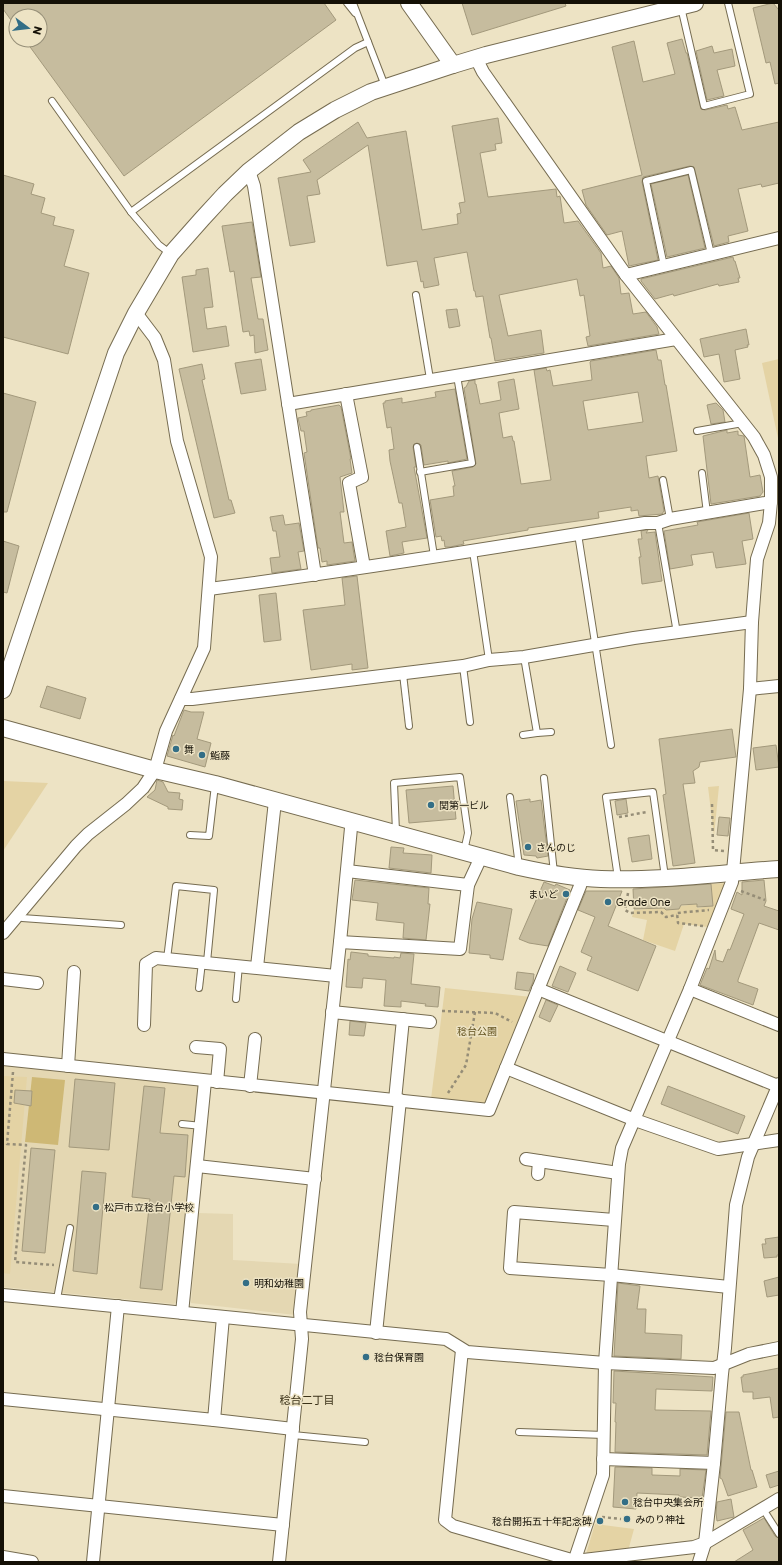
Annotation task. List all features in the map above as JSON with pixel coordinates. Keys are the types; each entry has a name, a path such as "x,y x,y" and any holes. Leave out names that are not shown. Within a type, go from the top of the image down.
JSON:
{"street":[{"path":"409,3 453,65"},
{"path":"3,690 116,353 136,313 171,254 220,199 249,171 299,132 335,110 371,92 476,58 688,5"},
{"path":"476,58 483,72 626,274 743,423 764,454 775,476 771,502 774,523 757,559 752,622 750,689 731,879 690,989 622,1148 618,1173 614,1220 605,1363 603,1475 575,1562"},
{"path":"249,171 254,186 315,575"},
{"path":"626,274 779,238"},
{"path":"3,933 76,846 88,834 126,804 143,788 155,770 166,731 204,648 211,557 177,441 164,360 155,338 136,313"},
{"path":"288,404 676,339"},
{"path":"346,394 362,477 349,483 364,567"},
{"path":"209,589 315,575 645,523 658,523 670,519 771,502"},
{"path":"181,699 192,699 463,666 489,660 524,657 752,622"},
{"path":"750,689 779,686"},
{"path":"3,728 481,857 554,874 623,884 666,877 731,879 779,869"},
{"path":"257,967 275,801"},
{"path":"279,1562 302,1339 300,1312 340,942 351,828 350,821"},
{"path":"340,942 460,949 468,885 481,857"},
{"path":"347,871 468,885"},
{"path":"3,1059 489,1110 582,878"},
{"path":"144,1025 146,964 156,958 239,965 336,976"},
{"path":"68,1066 74,972"},
{"path":"3,979 38,983"},
{"path":"538,989 779,1085 748,1157 736,1205 724,1363 714,1463 705,1543 699,1562"},
{"path":"690,989 779,1025"},
{"path":"332,1012 430,1022"},
{"path":"376,1333 398,1100 403,1019"},
{"path":"250,1086 255,1040"},
{"path":"182,1313 202,1126 211,1082 220,1049 196,1047"},
{"path":"506,1068 635,1120 718,1149 779,1140"},
{"path":"526,1158 618,1173"},
{"path":"538,1174 540,1160"},
{"path":"198,1166 315,1180"},
{"path":"614,1220 514,1212 510,1268 611,1275 729,1287"},
{"path":"3,1301 3,1295 57,1299 446,1339 467,1352 605,1363 714,1368 749,1354 779,1348"},
{"path":"92,1562 118,1306"},
{"path":"214,1420 223,1317"},
{"path":"462,1350 445,1520 453,1526 575,1562 694,1548 779,1499"},
{"path":"3,1399 214,1420 293,1432"},
{"path":"603,1459 714,1463"},
{"path":"3,1496 282,1525"},
{"path":"3,1557 32,1562"}],"lane":[{"path":"347,3 358,18"},
{"path":"353,3 386,87"},
{"path":"688,5 704,106 750,94 728,3"},
{"path":"131,212 355,48 368,42"},
{"path":"52,101 131,212 159,244 171,254"},
{"path":"664,266 646,180 691,170 711,254"},
{"path":"416,295 430,379"},
{"path":"420,472 472,463 457,376"},
{"path":"697,431 743,423"},
{"path":"417,447 434,556"},
{"path":"702,473 707,513"},
{"path":"663,480 670,519"},
{"path":"658,523 677,633"},
{"path":"578,534 612,745"},
{"path":"472,551 489,660"},
{"path":"524,657 537,733"},
{"path":"463,666 470,722"},
{"path":"403,674 409,726"},
{"path":"523,735 551,732"},
{"path":"396,834 394,783 460,777 468,833 464,852"},
{"path":"544,778 554,874"},
{"path":"190,835 209,836 215,784"},
{"path":"623,884 606,797 653,792 666,877"},
{"path":"510,797 520,867"},
{"path":"167,959 176,886 214,890 205,962 199,988"},
{"path":"18,914 22,918 121,926"},
{"path":"236,999 239,965"},
{"path":"182,1124 202,1126"},
{"path":"57,1299 70,1228"},
{"path":"293,1432 365,1442"},
{"path":"519,1432 604,1435"},
{"path":"763,1509 779,1534"}],"path":[{"path":"712,804 713,850 734,851"},
{"path":"609,818 656,811"},
{"path":"731,879 765,900"},
{"path":"623,884 626,910 635,913 662,912 666,916 677,915 677,913 713,909"},
{"path":"677,915 678,922 713,928"},
{"path":"442,1011 495,1013 522,1029"},
{"path":"441,1105 466,1065 475,1012"},
{"path":"14,1067 7,1144 26,1145 15,1262 63,1265"},
{"path":"599,1517 621,1519"}],"shaded area":[{"name":"松戸市立稔台小学校","path":"3,1063 197,1082 201,1088 180,1299 174,1304 3,1287"},
{"path":"32,1077 65,1080 58,1145 25,1142"},
{"name":"明和幼稚園","path":"198,1213 233,1214 233,1260 301,1264 295,1315 191,1303"}],"green space":[{"path":"779,359 779,443 762,363"},
{"path":"3,781 48,783 3,851"},
{"path":"719,786 714,836 708,787"},
{"path":"726,883 708,927 684,924 675,951 643,940 647,920 632,917 634,910 664,908 666,910 679,909 681,906 697,904 697,908 712,906 711,884"},
{"name":"稔台公園","path":"445,988 531,997 487,1104 431,1099"},
{"path":"3,1076 27,1077 10,1274 3,1273"},
{"path":"595,1524 634,1529 628,1551 586,1554"}],"building":[{"path":"3,3 324,3 336,20 124,176 31,48 48,48 48,8 8,8 8,16 3,9"},
{"path":"462,3 565,3 566,6 472,35"},
{"path":"773,3 779,10 779,83 775,84 770,62 766,63 753,8"},
{"path":"682,39 701,109 705,110 727,105 728,109 735,107 742,130 779,122 779,183 762,187 761,184 738,189 748,231 728,236 729,242 714,246 694,167 690,166 643,177 642,182 658,260 629,266 622,231 607,235 586,205 582,190 642,175 612,47 634,41 643,82 675,74 667,43"},
{"path":"712,46 714,53 732,49 735,66 717,70 724,96 707,100 696,51"},
{"path":"498,118 502,143 495,144 496,150 480,153 488,197 556,189 557,197 560,196 564,223 578,221 601,253 603,268 611,266 619,278 621,294 629,293 633,314 646,312 657,327 659,334 588,346 586,337 590,336 584,295 580,296 577,279 499,295 508,336 541,330 544,353 495,361 483,296 476,297 467,252 434,258 439,285 424,288 423,281 421,282 417,261 387,266 368,145 317,180 320,194 307,196 315,242 290,246 278,178 311,172 303,160 358,122 367,138 406,131 422,230 458,224 457,214 461,213 459,203 465,202 452,126"},
{"path":"3,175 34,184 31,194 45,198 41,213 55,217 53,225 74,230 64,266 89,273 68,354 3,337"},
{"path":"688,175 705,248 667,257 651,184"},
{"path":"252,222 261,277 251,278 258,319 263,319 268,350 255,353 254,335 250,336 249,331 243,332 234,271 230,272 222,226"},
{"path":"733,257 740,278 738,278 739,282 719,286 718,284 674,296 673,294 655,299 641,281 641,279"},
{"path":"208,268 213,307 204,308 207,329 226,326 229,346 193,352 182,277 196,275 196,270"},
{"path":"457,309 460,326 449,328 446,310"},
{"path":"746,329 749,345 747,345 748,347 735,350 740,379 724,382 719,354 704,357 700,339"},
{"path":"656,350 658,360 661,360 677,451 646,456 649,478 658,476 664,511 662,514 639,516 638,510 631,511 631,507 598,512 599,518 528,528 528,530 463,541 464,544 445,547 444,540 442,541 441,536 436,537 430,500 454,496 453,486 455,486 452,471 473,467 476,464 464,388 469,381 475,380 480,404 501,400 498,382 514,379 519,409 499,413 503,438 512,436 514,441 521,484 551,480 534,370 546,368 547,371 550,370 553,386 592,380 591,361","holes":["638,392 643,422 588,430 583,401"]},
{"path":"261,359 266,390 241,394 235,363"},
{"path":"202,364 205,379 202,380 229,500 231,500 235,513 214,518 179,369"},
{"path":"455,389 467,459 448,463 448,461 424,465 421,445 417,443 414,444 413,447 416,467 414,467 427,538 402,542 404,553 390,556 386,531 406,527 402,503 399,503 390,461 389,450 394,449 391,427 387,428 383,403 385,403 385,401 402,398 402,403 436,397 435,392"},
{"path":"3,393 36,402 7,512 3,512"},
{"path":"716,403 723,410 725,422 711,424 707,405"},
{"path":"339,405 341,407 351,459 352,473 340,477 344,512 340,512 344,543 352,542 355,561 327,565 327,561 322,562 320,548 318,548 304,453 307,452 304,431 301,431 298,418 307,416 306,412 311,410"},
{"path":"727,430 727,433 738,431 738,435 744,436 750,477 760,475 763,492 760,496 711,504 703,436"},
{"path":"749,513 753,539 742,541 746,564 716,568 713,552 691,555 693,565 670,569 664,531 698,525 697,522"},
{"path":"283,515 285,525 299,523 304,551 298,552 301,569 272,573 270,558 280,557 276,531 273,531 270,517"},
{"path":"648,530 646,533 655,532 662,581 642,584 639,557 641,557 638,539 642,539 641,531"},
{"path":"3,541 19,546 7,593 3,592"},
{"path":"357,576 368,668 352,670 352,664 311,670 303,610 345,605 342,578"},
{"path":"276,593 281,640 264,642 259,595"},
{"path":"47,686 86,698 80,719 40,707"},
{"path":"184,710 191,712 204,712 197,739 211,743 205,767 167,756 173,735 174,736"},
{"path":"732,729 736,757 700,762 699,767 693,771 695,783 683,784 695,863 673,866 663,795 666,794 659,739"},
{"path":"776,745 779,767 756,770 753,748"},
{"path":"157,780 163,782 168,792 180,793 179,799 183,800 182,810 168,809 168,807 147,797 155,790"},
{"name":"関第一ビル","path":"453,786 456,819 409,823 406,790"},
{"path":"530,799 530,802 541,800 548,856 537,858 536,856 524,855 516,801"},
{"path":"626,799 628,813 617,815 615,801"},
{"path":"719,817 730,818 728,836 717,835"},
{"path":"649,835 652,859 632,862 628,838"},
{"path":"391,847 404,848 403,853 432,855 431,873 389,868"},
{"path":"355,880 429,888 428,904 430,904 426,940 403,938 404,923 376,920 378,903 352,900"},
{"path":"764,880 766,901 764,906 779,911 779,930 759,923 738,980 738,982 758,989 753,1005 700,985 707,968 709,969 715,950 716,960 723,962 728,949 730,950 744,914 731,909 737,892 742,895 742,882"},
{"path":"544,882 555,886 556,884 570,890 548,946 529,943 519,939"},
{"path":"711,884 713,906 697,907 697,904 681,905 679,909 634,909 633,889"},
{"path":"586,891 622,891 608,926 656,946 638,991 587,970 592,957 581,952 595,917 578,910"},
{"path":"477,902 512,909 503,960 490,958 490,955 469,953 472,919"},
{"path":"351,952 368,954 368,956 394,958 400,958 401,953 414,954 411,984 440,987 438,1007 401,1001 401,1007 384,1006 386,980 363,978 362,988 346,987 348,959 350,960"},
{"path":"560,966 576,973 568,992 552,986"},
{"path":"517,972 534,974 533,982 529,991 515,989"},
{"path":"546,1000 558,1005 550,1022 539,1017"},
{"path":"350,1021 366,1023 364,1036 349,1035"},
{"path":"75,1079 115,1083 109,1150 69,1147"},
{"path":"144,1086 165,1088 160,1133 188,1135 185,1177 174,1176 162,1290 140,1288 150,1199 132,1197"},
{"path":"668,1086 745,1116 738,1134 661,1104"},
{"path":"15,1090 32,1091 31,1106 14,1103"},
{"path":"31,1148 55,1150 45,1253 22,1251"},
{"path":"82,1171 106,1173 97,1274 73,1271"},
{"path":"779,1237 779,1255 777,1255 777,1257 764,1258 762,1244 766,1244 765,1239"},
{"path":"779,1277 779,1295 767,1297 764,1281"},
{"path":"618,1283 640,1286 637,1309 646,1309 645,1333 682,1335 681,1359 614,1356"},
{"path":"779,1368 779,1417 773,1418 770,1397 753,1399 753,1392 743,1392 741,1377 743,1377 743,1375"},
{"path":"614,1371 713,1377 712,1391 656,1389 655,1410 711,1411 707,1455 615,1452 616,1403 613,1403"},
{"path":"726,1412 739,1412 751,1470 757,1487 728,1496 722,1479 720,1478"},
{"path":"615,1467 652,1468 652,1475 680,1476 680,1469 706,1470 702,1498 679,1497 679,1495 637,1493 636,1509 613,1507"},
{"path":"779,1471 779,1485 770,1488 766,1475"},
{"path":"731,1499 734,1517 717,1521 717,1502"},
{"path":"764,1518 775,1536 779,1538 779,1562 734,1562 753,1550 743,1530"}],"place":[{"name":"舞","path":"176,749"},
{"name":"鮨藤","path":"202,755"},
{"name":"関第一ビル","path":"431,805"},
{"name":"さんのじ","path":"528,847"},
{"name":"まいど","path":"566,894"},
{"name":"Grade One","path":"608,902"},
{"name":"松戸市立稔台小学校","path":"96,1207"},
{"name":"明和幼稚園","path":"246,1283"},
{"name":"稔台保育園","path":"366,1357"},
{"name":"稔台中央集会所","path":"625,1502"},
{"name":"みのり神社","path":"627,1519"},
{"name":"稔台開拓五十年記念碑","path":"600,1521"}],"district":[{"name":"稔台二丁目","path":"307,1400"}]}
